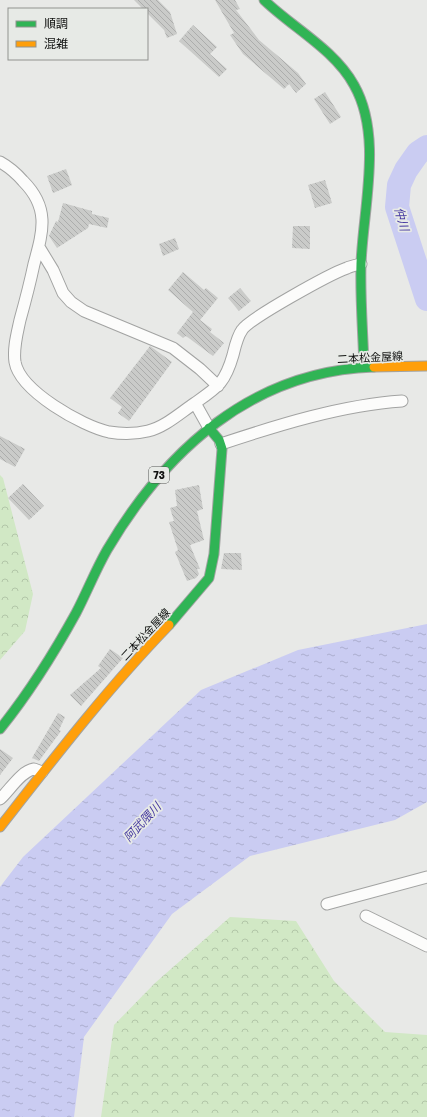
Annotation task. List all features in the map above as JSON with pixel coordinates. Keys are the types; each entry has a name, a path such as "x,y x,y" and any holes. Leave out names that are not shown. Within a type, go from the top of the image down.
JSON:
{"main road":[{"path":"264,0 279,15 337,62 354,85 366,116 369,147 361,264 364,367"},
{"name":"二本松金屋線","path":"0,728 18,706 74,617 94,574 136,506 159,475 209,428 240,406 306,378 336,370 364,367 427,366"},
{"path":"209,428 221,444"},
{"name":"二本松金屋線","path":"0,827 42,772 93,710 143,652 176,618 209,578 214,554 221,444"}],"street":[{"path":"0,162 8,166 37,198 43,220 39,247 15,347 16,367 26,382 44,398 76,420 109,432 130,434 148,431 161,426 195,404 218,386 227,374 237,340 242,329 260,315 331,276 347,268 361,264"},
{"path":"39,247 53,270 63,293 71,302 84,311 173,348 200,368 218,386"},
{"path":"221,444 248,435 340,410 378,402 402,400"},
{"path":"195,404 209,428"},
{"path":"0,799 24,773 34,769 42,772"},
{"path":"326,904 427,877"},
{"path":"366,916 427,946"}],"green space":[{"path":"0,475 3,478 33,594 25,631 0,660"},
{"path":"230,917 296,921 334,981 385,1032 427,1035 427,1117 101,1117 114,1025 155,983"}],"water":[{"name":"阿武隈川","path":"427,624 427,802 395,820 250,856 172,914 84,1037 74,1117 0,1117 0,887 23,857 201,690 298,650"}],"building":[{"path":"134,0 158,0 170,12 177,34 167,38 164,30 148,14 148,8 142,8"},
{"path":"215,0 235,0 240,9 236,10 259,40 298,73 306,84 296,93 289,84 284,89 243,54 230,35 234,33"},
{"path":"193,25 217,47 210,54 227,69 219,77 179,41"},
{"path":"325,92 341,117 330,124 314,99"},
{"path":"66,169 72,185 53,193 47,176"},
{"path":"325,180 332,203 315,208 308,185"},
{"path":"63,203 92,211 92,214 109,218 107,228 89,224 88,228 57,248 49,236 56,221 58,222"},
{"path":"293,226 310,226 310,249 292,248"},
{"path":"175,238 179,249 163,256 159,244"},
{"path":"183,272 204,290 206,288 218,298 200,320 212,329 210,332 224,343 213,356 186,336 183,338 177,333 193,312 168,290"},
{"path":"240,288 251,301 239,311 228,298"},
{"path":"150,346 172,362 129,421 118,413 122,407 110,398"},
{"path":"0,436 25,449 15,467 0,459"},
{"path":"23,484 44,506 29,520 8,498"},
{"path":"199,485 203,509 197,511 204,540 190,545 200,569 197,569 199,574 196,578 187,581 175,552 178,550 169,522 174,521 170,508 177,506 175,490"},
{"path":"224,553 241,553 242,570 221,569"},
{"path":"110,649 123,658 81,706 70,695 101,668 98,666"},
{"path":"58,713 65,717 59,730 61,731 39,761 32,758"},
{"path":"0,749 13,758 0,775"}],"waterway":[{"name":"仲川","path":"427,147 418,153 406,170 399,185 397,207 427,299"}],"traffic: fast":[{"path":"264,0 336,60 354,85 363,105 368,127 369,149 369,173 361,264 364,367"},
{"path":"0,729 50,658 76,613 107,550 130,514 156,480 185,449 217,422 251,400 289,383 330,372 374,367"},
{"path":"169,625 209,578 214,554 222,449 219,440 209,428"}],"traffic: slow":[{"path":"374,367 427,366"},
{"path":"0,827 103,698 169,625"}]}
